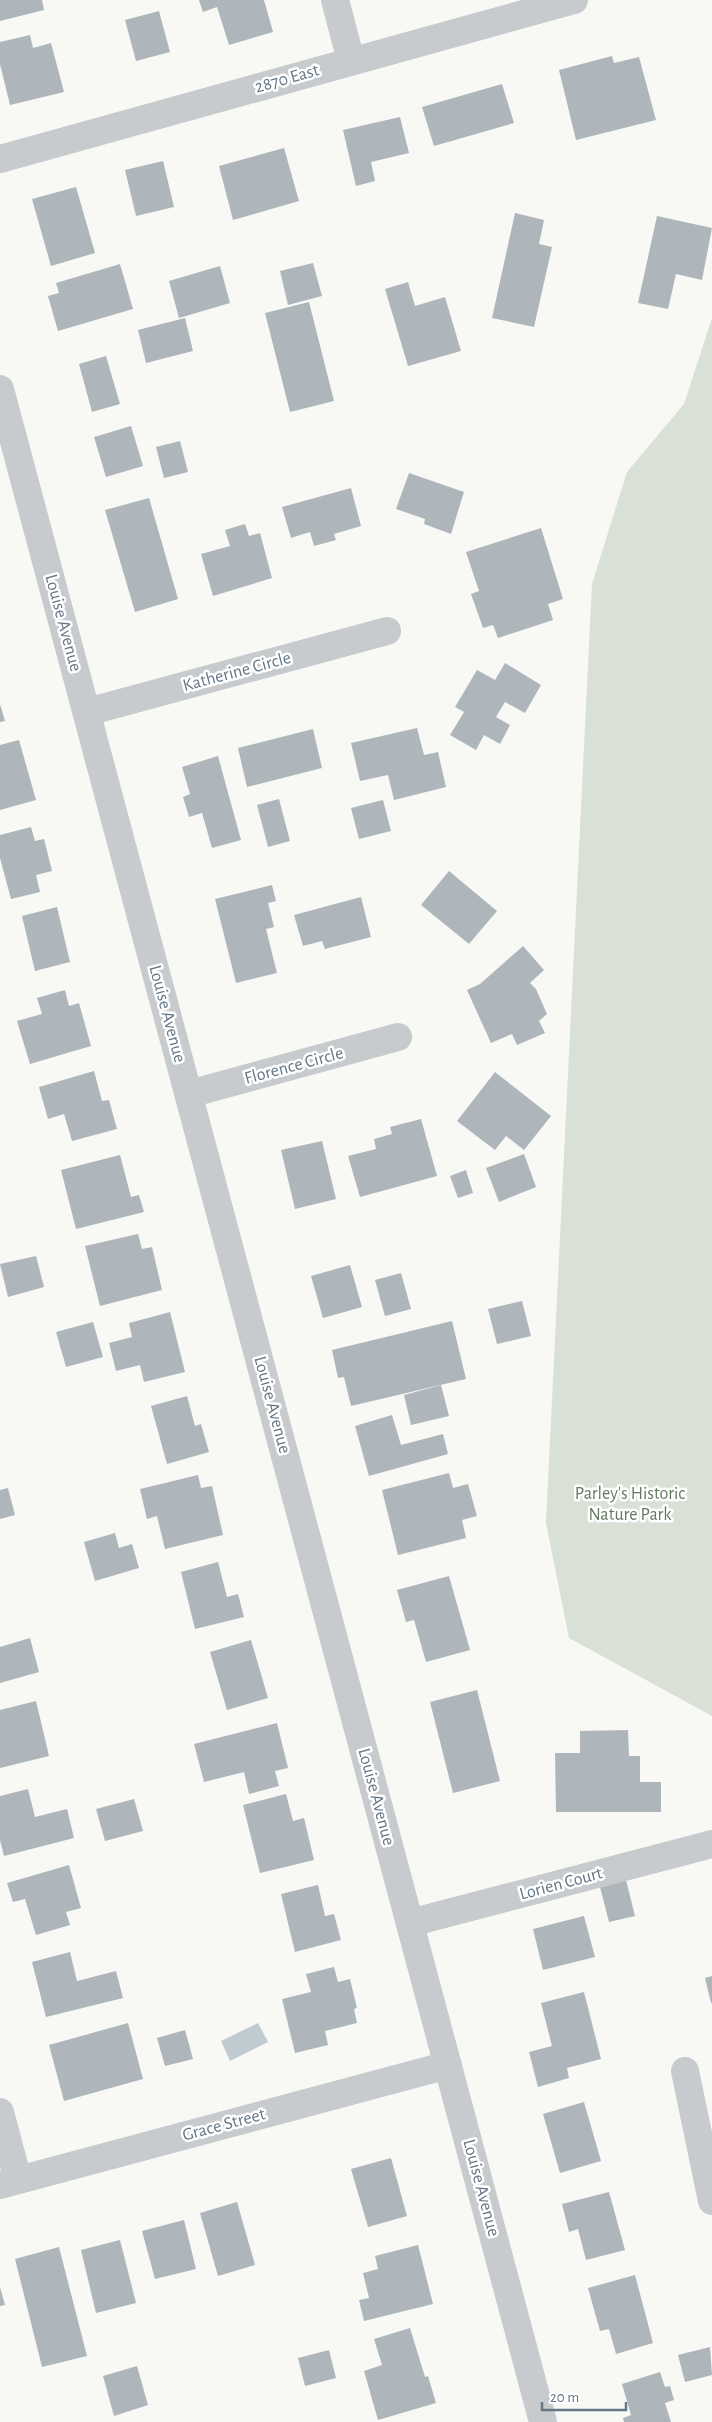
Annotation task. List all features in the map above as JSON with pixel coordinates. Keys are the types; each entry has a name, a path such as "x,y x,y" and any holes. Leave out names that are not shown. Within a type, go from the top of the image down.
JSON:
{"street":[{"path":"334,0 351,61"},
{"name":"2870 East","path":"0,159 574,0"},
{"name":"Louise Avenue","path":"0,389 6,435 87,712 543,2422"},
{"name":"Katherine Circle","path":"87,712 387,631"},
{"name":"Florence Circle","path":"189,1094 398,1037"},
{"name":"Lorien Court","path":"410,1923 712,1844"},
{"name":"Grace Street","path":"9,2183 448,2065"},
{"path":"685,2071 712,2201"},
{"path":"0,2112 9,2183"}],"green space":[{"name":"Parley's Historic Nature Park","path":"712,318 712,1716 569,1638 546,1523 592,584 627,472 684,404"}],"shaded area":[{"path":"258,2023 268,2042 230,2061 221,2041"}],"building":[{"path":"0,0 42,0 44,10 0,21"},
{"path":"199,0 264,0 273,32 229,45 217,7 203,12"},
{"path":"159,11 170,52 136,61 125,20"},
{"path":"30,35 33,48 51,43 64,92 10,105 0,64 0,42"},
{"path":"612,56 614,63 639,57 656,120 576,140 559,70"},
{"path":"502,84 514,123 434,146 422,107"},
{"path":"400,117 409,153 371,162 375,181 356,186 343,130"},
{"path":"284,148 299,201 233,220 219,166"},
{"path":"163,161 174,207 136,216 125,170"},
{"path":"76,187 95,253 51,266 32,199"},
{"path":"515,213 544,220 539,244 552,247 534,327 492,318"},
{"path":"657,216 712,228 702,280 676,274 668,309 638,303"},
{"path":"313,263 322,296 288,305 280,271"},
{"path":"120,264 133,309 58,331 48,296 59,293 56,283"},
{"path":"220,266 230,303 179,318 169,281"},
{"path":"408,282 415,306 445,297 461,351 408,366 385,289"},
{"path":"309,302 334,401 290,412 265,313"},
{"path":"185,318 193,351 146,363 138,330"},
{"path":"106,356 120,404 92,412 79,364"},
{"path":"131,426 143,466 106,477 94,437"},
{"path":"180,441 188,472 164,478 156,447"},
{"path":"409,473 464,492 451,534 424,524 425,519 396,509"},
{"path":"351,488 361,526 334,534 336,540 314,546 310,532 291,538 282,507"},
{"path":"149,498 178,599 135,612 105,510"},
{"path":"245,524 249,536 260,533 272,578 213,596 201,554 230,546 225,530"},
{"path":"541,528 563,599 548,604 553,620 498,638 493,625 483,628 471,594 479,591 466,552"},
{"path":"505,663 541,685 525,713 505,702 496,717 510,725 500,744 484,735 476,750 450,735 464,712 455,707 477,670 495,680"},
{"path":"0,704 5,721 0,722"},
{"path":"417,728 424,755 438,752 446,787 394,800 388,775 360,781 351,743"},
{"path":"313,729 322,768 247,787 238,748"},
{"path":"19,740 36,800 0,810 0,745"},
{"path":"218,756 241,840 212,848 202,813 189,817 183,797 190,794 182,767"},
{"path":"279,799 290,841 268,847 257,805"},
{"path":"383,800 391,831 359,839 351,808"},
{"path":"31,827 35,841 44,839 52,871 36,875 40,892 11,899 0,858 0,835"},
{"path":"449,871 497,911 469,944 421,905"},
{"path":"272,885 276,901 268,903 274,927 266,929 277,973 236,983 215,899"},
{"path":"361,897 371,937 325,949 322,941 303,946 294,915"},
{"path":"57,907 70,962 35,971 22,916"},
{"path":"523,946 544,970 530,983 536,989 547,1014 539,1021 545,1033 517,1045 512,1034 491,1043 467,990 480,984"},
{"path":"65,990 69,1006 79,1003 91,1046 30,1064 17,1021 42,1014 37,998"},
{"path":"94,1071 102,1101 109,1100 117,1129 72,1141 64,1114 48,1119 39,1087"},
{"path":"495,1072 551,1116 524,1150 506,1136 495,1150 457,1121"},
{"path":"421,1119 437,1176 360,1197 348,1156 376,1149 374,1139 392,1134 390,1127"},
{"path":"322,1141 336,1199 295,1209 281,1150"},
{"path":"524,1154 536,1187 499,1202 486,1168"},
{"path":"120,1155 131,1197 139,1195 144,1212 76,1229 61,1170"},
{"path":"466,1170 473,1193 458,1198 450,1176"},
{"path":"138,1234 142,1249 152,1247 162,1290 100,1306 85,1246"},
{"path":"36,1256 44,1287 8,1297 0,1264"},
{"path":"350,1265 362,1307 323,1318 311,1276"},
{"path":"401,1273 411,1309 385,1316 375,1280"},
{"path":"522,1301 531,1336 497,1344 488,1309"},
{"path":"170,1312 185,1372 144,1382 140,1365 116,1371 109,1343 132,1337 129,1323"},
{"path":"452,1321 466,1379 351,1406 344,1377 338,1378 332,1350"},
{"path":"93,1322 103,1357 66,1367 56,1332"},
{"path":"441,1385 449,1416 411,1425 404,1395"},
{"path":"187,1396 195,1426 201,1424 209,1452 167,1464 151,1406"},
{"path":"392,1415 401,1445 443,1434 448,1454 369,1476 355,1426"},
{"path":"449,1473 453,1488 468,1484 477,1516 462,1520 466,1538 398,1555 382,1490"},
{"path":"198,1475 201,1488 212,1486 223,1535 165,1549 157,1516 147,1519 140,1489"},
{"path":"8,1488 15,1515 0,1519 0,1490"},
{"path":"115,1533 119,1548 132,1544 139,1568 95,1581 84,1542"},
{"path":"218,1562 227,1597 238,1594 244,1617 195,1629 181,1572"},
{"path":"449,1576 470,1650 426,1662 414,1620 406,1622 397,1590"},
{"path":"30,1638 39,1672 0,1683 0,1647"},
{"path":"251,1640 268,1698 227,1710 210,1652"},
{"path":"477,1690 500,1781 453,1793 430,1702"},
{"path":"36,1701 49,1756 0,1768 0,1710"},
{"path":"277,1723 288,1768 275,1771 279,1786 249,1794 244,1772 204,1782 194,1744"},
{"path":"628,1730 629,1756 640,1756 640,1782 661,1782 661,1812 556,1812 555,1753 580,1753 580,1731"},
{"path":"28,1789 35,1817 67,1809 74,1838 4,1856 0,1840 0,1796"},
{"path":"286,1794 293,1821 304,1818 314,1860 260,1873 243,1805"},
{"path":"134,1799 143,1831 105,1841 96,1809"},
{"path":"69,1865 81,1908 66,1912 70,1925 36,1935 25,1899 13,1902 7,1883"},
{"path":"626,1880 635,1916 609,1922 600,1887"},
{"path":"318,1885 325,1916 334,1914 341,1940 295,1952 281,1894"},
{"path":"584,1916 595,1957 543,1970 533,1929"},
{"path":"70,1952 77,1981 116,1971 123,1998 46,2017 32,1962"},
{"path":"334,1967 338,1982 350,1979 357,2008 354,2009 357,2023 325,2031 328,2045 295,2053 282,1999 311,1992 306,1974"},
{"path":"712,1976 712,2003 711,2003 705,1978"},
{"path":"584,1992 601,2059 567,2068 569,2078 538,2087 529,2052 552,2046 541,2003"},
{"path":"128,2023 143,2079 64,2101 49,2045"},
{"path":"185,2030 193,2059 165,2066 157,2038"},
{"path":"584,2102 601,2161 560,2173 543,2114"},
{"path":"391,2158 407,2216 368,2227 351,2169"},
{"path":"609,2192 625,2250 586,2260 578,2229 569,2232 562,2204"},
{"path":"237,2202 255,2265 218,2276 200,2213"},
{"path":"184,2220 196,2269 155,2279 142,2231"},
{"path":"120,2240 136,2303 96,2313 81,2250"},
{"path":"418,2245 433,2304 364,2321 359,2300 369,2298 363,2273 378,2269 375,2256"},
{"path":"59,2247 87,2356 42,2367 15,2259"},
{"path":"635,2275 653,2343 616,2354 609,2329 600,2331 588,2288"},
{"path":"0,2287 5,2305 0,2306"},
{"path":"410,2328 425,2377 428,2376 436,2403 378,2420 364,2371 382,2365 374,2339"},
{"path":"710,2347 712,2375 685,2382 678,2355"},
{"path":"329,2350 336,2378 305,2386 298,2358"},
{"path":"137,2366 148,2405 114,2416 103,2376"},
{"path":"660,2372 665,2387 670,2386 674,2400 665,2403 671,2422 624,2422 623,2418 631,2415 622,2384"}]}
